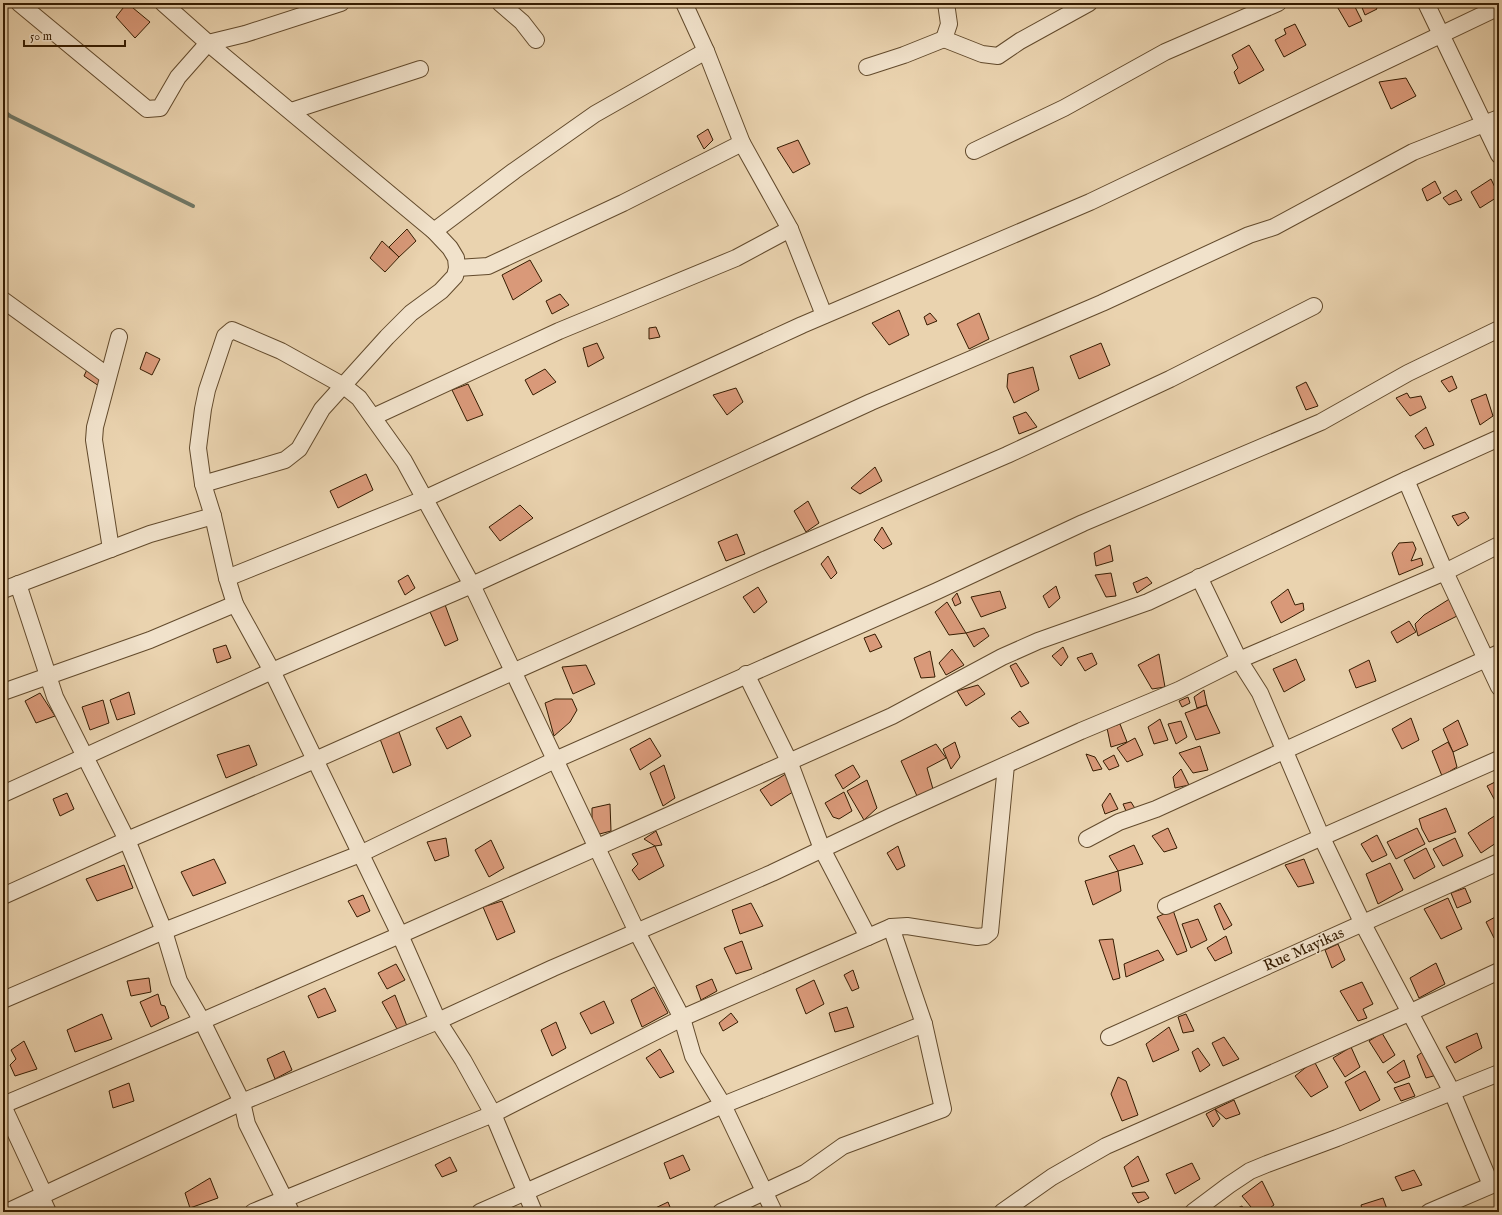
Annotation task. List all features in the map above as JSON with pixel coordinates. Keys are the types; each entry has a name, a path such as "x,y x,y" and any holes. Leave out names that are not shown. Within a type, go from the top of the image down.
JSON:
{"street":[{"path":"19,3 147,109 160,108 178,77 208,43 245,34 341,3"},
{"path":"163,3 208,43 292,111 434,231 450,248 456,258 457,268 449,283 411,313 322,408 299,449 293,455 285,460 203,484"},
{"path":"500,3 522,22 536,40"},
{"path":"684,3 706,52 742,143 790,229 824,315"},
{"path":"944,39 949,24 946,3"},
{"path":"867,67 904,55 944,39 982,54 998,56 1020,41 1089,3"},
{"path":"974,151 1064,108 1166,52 1278,3"},
{"path":"1426,3 1499,155"},
{"path":"227,578 424,499 824,315 1090,202 1499,7"},
{"path":"434,231 514,171 595,114 706,52"},
{"path":"292,111 420,70"},
{"path":"3,794 85,758 272,670 472,585 871,402 1102,303 1249,235 1274,227 1413,152 1499,118"},
{"path":"457,268 488,266 623,203 742,143"},
{"path":"373,417 559,331 736,258 790,229"},
{"path":"3,300 108,376"},
{"path":"3,896 127,840 315,760 764,560 1007,455 1170,379 1314,306"},
{"path":"3,1000 164,931 360,854 555,760 746,674 937,590 1083,523 1321,422 1408,373 1499,329"},
{"path":"534,1212 493,1114 463,1060 438,1021 400,935 272,670 235,604 227,578 213,516 203,484 198,448 203,409 225,336 232,330 281,351 344,386 360,398 404,461 472,585 637,932 682,1018 693,1056 723,1105 774,1212"},
{"path":"111,550 94,440 95,427 119,337"},
{"path":"48,1212 43,1201 44,1194 3,1106 400,935 892,716 1002,657 1038,641 1148,602 1406,480 1499,438"},
{"path":"1406,480 1445,572 1492,656 1499,687"},
{"path":"3,590 150,534 213,516"},
{"path":"7,1212 242,1102 438,1021 1081,731 1179,690 1239,660 1445,572 1499,545"},
{"path":"1199,577 1239,660 1260,692 1321,836 1409,1013 1452,1092 1495,1183 1429,1212"},
{"path":"18,584 55,697 127,840 164,931 179,981 202,1021 242,1102 247,1124 287,1205"},
{"path":"3,692 143,642 235,604"},
{"path":"1087,839 1119,822 1156,809 1492,656"},
{"path":"746,674 789,761 822,849 868,937"},
{"path":"1166,906 1321,836 1499,759"},
{"path":"253,1212 287,1205 493,1114 682,1018 891,927 907,926 977,937 985,936 990,932 1006,765"},
{"name":"Rue Mayikas","path":"1109,1038 1499,862"},
{"path":"721,1212 805,1172 844,1146 943,1109 924,1024 891,927"},
{"path":"1002,1212 1052,1177 1106,1146 1409,1013 1499,971"},
{"path":"480,1212 723,1105 924,1024"},
{"path":"1193,1212 1250,1171 1499,1073"}],"building":[{"path":"127,3 150,22 135,38 116,17"},
{"path":"1335,3 1353,3 1362,21 1349,27"},
{"path":"1363,3 1374,3 1377,9 1365,15 1361,5"},
{"path":"1295,24 1306,45 1284,57 1275,40 1286,34 1284,29"},
{"path":"1249,45 1264,70 1239,84 1234,72 1238,68 1232,55"},
{"path":"1406,78 1416,96 1391,109 1379,82"},
{"path":"708,129 713,140 704,149 697,136"},
{"path":"798,140 810,164 793,173 777,148"},
{"path":"1491,179 1499,196 1480,208 1471,192"},
{"path":"1435,181 1441,193 1427,201 1422,189"},
{"path":"1456,190 1462,200 1449,205 1443,198"},
{"path":"407,229 416,241 399,257 389,247"},
{"path":"382,241 399,257 385,272 370,258"},
{"path":"530,260 542,281 513,300 502,275"},
{"path":"560,294 569,305 552,314 546,301"},
{"path":"899,310 909,335 889,345 872,323"},
{"path":"930,313 937,321 927,325 924,317"},
{"path":"979,313 989,339 969,349 957,324"},
{"path":"656,327 660,337 649,339 649,328"},
{"path":"597,343 604,358 588,367 583,348"},
{"path":"1101,343 1110,365 1079,379 1070,356"},
{"path":"146,352 160,359 152,375 140,369"},
{"path":"90,363 108,376 99,386 84,376"},
{"path":"1033,367 1039,390 1014,403 1007,387 1008,374"},
{"path":"545,369 556,382 533,395 525,380"},
{"path":"1452,376 1457,388 1449,392 1441,381"},
{"path":"1306,382 1318,406 1306,410 1296,387"},
{"path":"468,384 483,415 467,421 452,390"},
{"path":"736,388 743,402 727,415 713,395"},
{"path":"1407,393 1410,398 1421,396 1426,408 1410,416 1396,398"},
{"path":"1486,394 1493,416 1480,425 1471,400"},
{"path":"1026,412 1037,427 1019,434 1013,417"},
{"path":"1426,427 1434,445 1424,449 1415,436"},
{"path":"875,467 882,481 860,494 851,488"},
{"path":"366,474 373,490 338,508 330,491"},
{"path":"808,501 819,523 806,532 794,511"},
{"path":"520,505 533,518 500,541 489,527"},
{"path":"1465,512 1469,518 1458,526 1452,516"},
{"path":"882,527 892,544 883,549 874,540"},
{"path":"737,534 745,554 726,561 718,542"},
{"path":"1413,542 1416,549 1411,561 1421,558 1423,565 1399,575 1392,553 1399,543"},
{"path":"1110,545 1113,561 1096,566 1094,553"},
{"path":"828,556 837,573 831,579 821,564"},
{"path":"1111,573 1116,596 1106,597 1095,575"},
{"path":"408,575 415,588 405,595 398,581"},
{"path":"1147,577 1152,583 1137,593 1133,583"},
{"path":"1056,586 1060,598 1049,608 1043,596"},
{"path":"758,587 767,602 754,613 743,597"},
{"path":"1288,589 1295,605 1303,603 1304,610 1281,623 1271,602"},
{"path":"1000,591 1006,608 981,617 971,597"},
{"path":"957,593 961,603 955,606 952,599"},
{"path":"1451,598 1457,616 1418,636 1415,624 1424,615"},
{"path":"444,602 458,640 445,646 430,612"},
{"path":"947,602 966,633 949,635 935,612"},
{"path":"1409,621 1416,632 1397,643 1391,632"},
{"path":"984,628 989,636 974,647 966,633"},
{"path":"875,634 882,647 870,652 864,638"},
{"path":"226,645 231,658 217,663 213,649"},
{"path":"1063,647 1068,657 1061,666 1052,656"},
{"path":"952,649 964,665 946,675 939,663"},
{"path":"930,651 935,677 921,678 914,658"},
{"path":"1092,653 1097,664 1085,671 1077,658"},
{"path":"1159,654 1165,687 1152,689 1138,665"},
{"path":"3,658 5,675 3,675"},
{"path":"1296,659 1305,680 1284,692 1273,669"},
{"path":"1369,660 1376,681 1356,688 1349,670"},
{"path":"1016,663 1029,683 1021,687 1010,666"},
{"path":"586,665 595,684 573,694 562,667"},
{"path":"978,685 985,694 966,706 957,691"},
{"path":"1204,690 1207,705 1197,708 1194,697"},
{"path":"129,692 135,714 117,720 110,700"},
{"path":"40,693 55,716 36,723 25,701"},
{"path":"1188,697 1190,703 1182,707 1179,701"},
{"path":"555,699 572,699 577,710 570,722 554,736 545,703"},
{"path":"103,700 109,723 90,730 82,707"},
{"path":"1207,705 1220,733 1196,740 1185,713"},
{"path":"1020,711 1029,723 1019,727 1011,718"},
{"path":"461,716 471,736 447,749 436,728"},
{"path":"1411,718 1419,740 1402,749 1392,729"},
{"path":"1160,719 1168,740 1154,744 1148,727"},
{"path":"1458,720 1468,745 1453,752 1443,729"},
{"path":"1181,721 1187,737 1176,744 1168,724"},
{"path":"1120,724 1127,742 1111,747 1107,728"},
{"path":"399,732 411,765 393,773 380,739"},
{"path":"650,738 661,756 640,770 630,749"},
{"path":"1135,738 1143,755 1127,762 1117,748"},
{"path":"955,742 960,757 951,769 943,749"},
{"path":"1448,742 1453,752 1457,767 1442,776 1432,751"},
{"path":"936,744 946,758 927,768 933,789 917,796 901,761"},
{"path":"249,745 257,765 226,778 217,755"},
{"path":"1200,746 1208,770 1193,773 1179,753"},
{"path":"1086,754 1095,757 1102,769 1093,771"},
{"path":"1114,755 1119,766 1109,770 1103,761"},
{"path":"664,765 675,798 663,806 650,773"},
{"path":"853,765 860,777 843,789 835,775"},
{"path":"1181,769 1189,785 1175,788 1173,777"},
{"path":"792,770 799,788 771,806 760,790"},
{"path":"867,780 877,808 864,820 847,791"},
{"path":"1499,780 1499,808 1487,786"},
{"path":"844,792 852,811 839,819 833,817 825,803"},
{"path":"67,793 74,809 60,816 53,799"},
{"path":"1110,793 1118,809 1105,814 1102,805"},
{"path":"1131,802 1136,810 1126,811 1123,804"},
{"path":"610,804 611,831 592,836 592,808"},
{"path":"1446,808 1456,832 1429,842 1422,829 1419,819"},
{"path":"1496,815 1499,821 1499,841 1481,853 1468,833"},
{"path":"1168,828 1177,848 1164,852 1152,836"},
{"path":"1417,828 1425,844 1396,859 1387,842"},
{"path":"656,831 662,845 655,846 644,839"},
{"path":"1377,835 1387,855 1372,862 1361,844"},
{"path":"446,838 449,856 435,861 427,842"},
{"path":"1455,838 1463,856 1443,866 1433,849"},
{"path":"491,840 504,868 489,877 475,850"},
{"path":"1134,845 1143,864 1118,871 1109,856"},
{"path":"655,846 664,866 639,880 632,870 638,864 632,854"},
{"path":"898,846 905,866 897,870 887,853"},
{"path":"1426,848 1435,867 1414,879 1404,860"},
{"path":"214,859 226,883 193,896 181,872"},
{"path":"1304,859 1314,883 1298,887 1285,865"},
{"path":"1390,863 1403,890 1378,904 1366,874"},
{"path":"124,865 133,888 97,901 86,879"},
{"path":"1118,871 1121,891 1093,905 1085,881"},
{"path":"1465,888 1471,902 1457,908 1451,893"},
{"path":"363,895 370,911 357,917 348,901"},
{"path":"1448,898 1462,929 1441,939 1424,909"},
{"path":"502,901 515,932 497,940 483,907"},
{"path":"751,903 763,926 740,934 732,910"},
{"path":"1220,903 1232,925 1224,930 1214,906"},
{"path":"1173,910 1187,951 1177,955 1157,917"},
{"path":"1499,915 1499,935 1494,938 1486,922"},
{"path":"1198,919 1207,940 1191,948 1182,924"},
{"path":"1226,936 1232,953 1215,961 1207,948"},
{"path":"1113,939 1120,978 1113,980 1099,940"},
{"path":"742,941 752,969 736,974 724,948"},
{"path":"1338,944 1345,960 1332,968 1325,950"},
{"path":"1158,950 1164,960 1126,977 1124,964"},
{"path":"1436,963 1445,984 1419,998 1410,978"},
{"path":"396,964 405,980 387,989 378,973"},
{"path":"853,970 859,988 852,991 844,975"},
{"path":"149,978 151,992 131,996 127,981"},
{"path":"712,979 717,991 701,1000 696,986"},
{"path":"814,980 824,1004 806,1014 796,989"},
{"path":"1362,982 1373,1004 1363,1009 1367,1018 1358,1021 1340,991"},
{"path":"654,987 668,1013 642,1027 631,1000"},
{"path":"325,988 336,1011 318,1018 308,996"},
{"path":"158,994 161,1005 165,1006 169,1018 151,1027 140,1002"},
{"path":"395,995 407,1026 397,1029 382,1002"},
{"path":"604,1001 614,1023 591,1034 580,1013"},
{"path":"847,1007 854,1027 835,1032 829,1013"},
{"path":"731,1013 738,1022 723,1031 719,1023"},
{"path":"102,1014 112,1039 75,1052 67,1030"},
{"path":"1186,1014 1194,1031 1183,1033 1178,1017"},
{"path":"556,1022 566,1048 552,1056 541,1030"},
{"path":"1169,1027 1179,1050 1153,1062 1146,1044"},
{"path":"1382,1033 1395,1055 1383,1063 1369,1041"},
{"path":"1477,1033 1482,1048 1455,1063 1446,1047"},
{"path":"1224,1037 1239,1059 1223,1066 1212,1043"},
{"path":"24,1041 37,1069 15,1076 10,1065 16,1059 11,1050"},
{"path":"1351,1047 1360,1067 1345,1077 1333,1058"},
{"path":"1198,1048 1210,1065 1200,1072 1192,1052"},
{"path":"660,1049 674,1072 660,1078 646,1058"},
{"path":"1425,1050 1437,1075 1426,1078 1417,1056"},
{"path":"284,1051 292,1070 275,1079 267,1059"},
{"path":"1404,1060 1410,1077 1395,1083 1387,1072"},
{"path":"1314,1061 1328,1087 1311,1097 1295,1076"},
{"path":"1365,1071 1380,1100 1360,1111 1345,1082"},
{"path":"1118,1077 1126,1081 1138,1115 1122,1121 1111,1094"},
{"path":"129,1083 134,1101 113,1108 109,1091"},
{"path":"1409,1083 1415,1096 1401,1101 1394,1088"},
{"path":"1234,1100 1240,1114 1226,1119 1215,1109"},
{"path":"1215,1109 1220,1119 1213,1127 1206,1114"},
{"path":"683,1155 690,1170 670,1179 664,1163"},
{"path":"1138,1156 1149,1181 1132,1187 1124,1167"},
{"path":"450,1157 457,1171 442,1177 435,1165"},
{"path":"1192,1163 1200,1179 1175,1194 1166,1174"},
{"path":"1414,1170 1422,1185 1402,1191 1395,1177"},
{"path":"210,1178 218,1198 190,1208 185,1193"},
{"path":"1262,1181 1274,1205 1264,1212 1255,1212 1242,1196"},
{"path":"1145,1192 1149,1198 1138,1203 1132,1193"},
{"path":"1383,1198 1388,1212 1363,1212 1361,1205"},
{"path":"668,1202 672,1212 647,1212"},
{"path":"1242,1206 1245,1212 1229,1212"},
{"path":"1072,1208 1076,1212 1068,1212"}],"waterway":[{"path":"3,111 10,116 193,206"}]}
